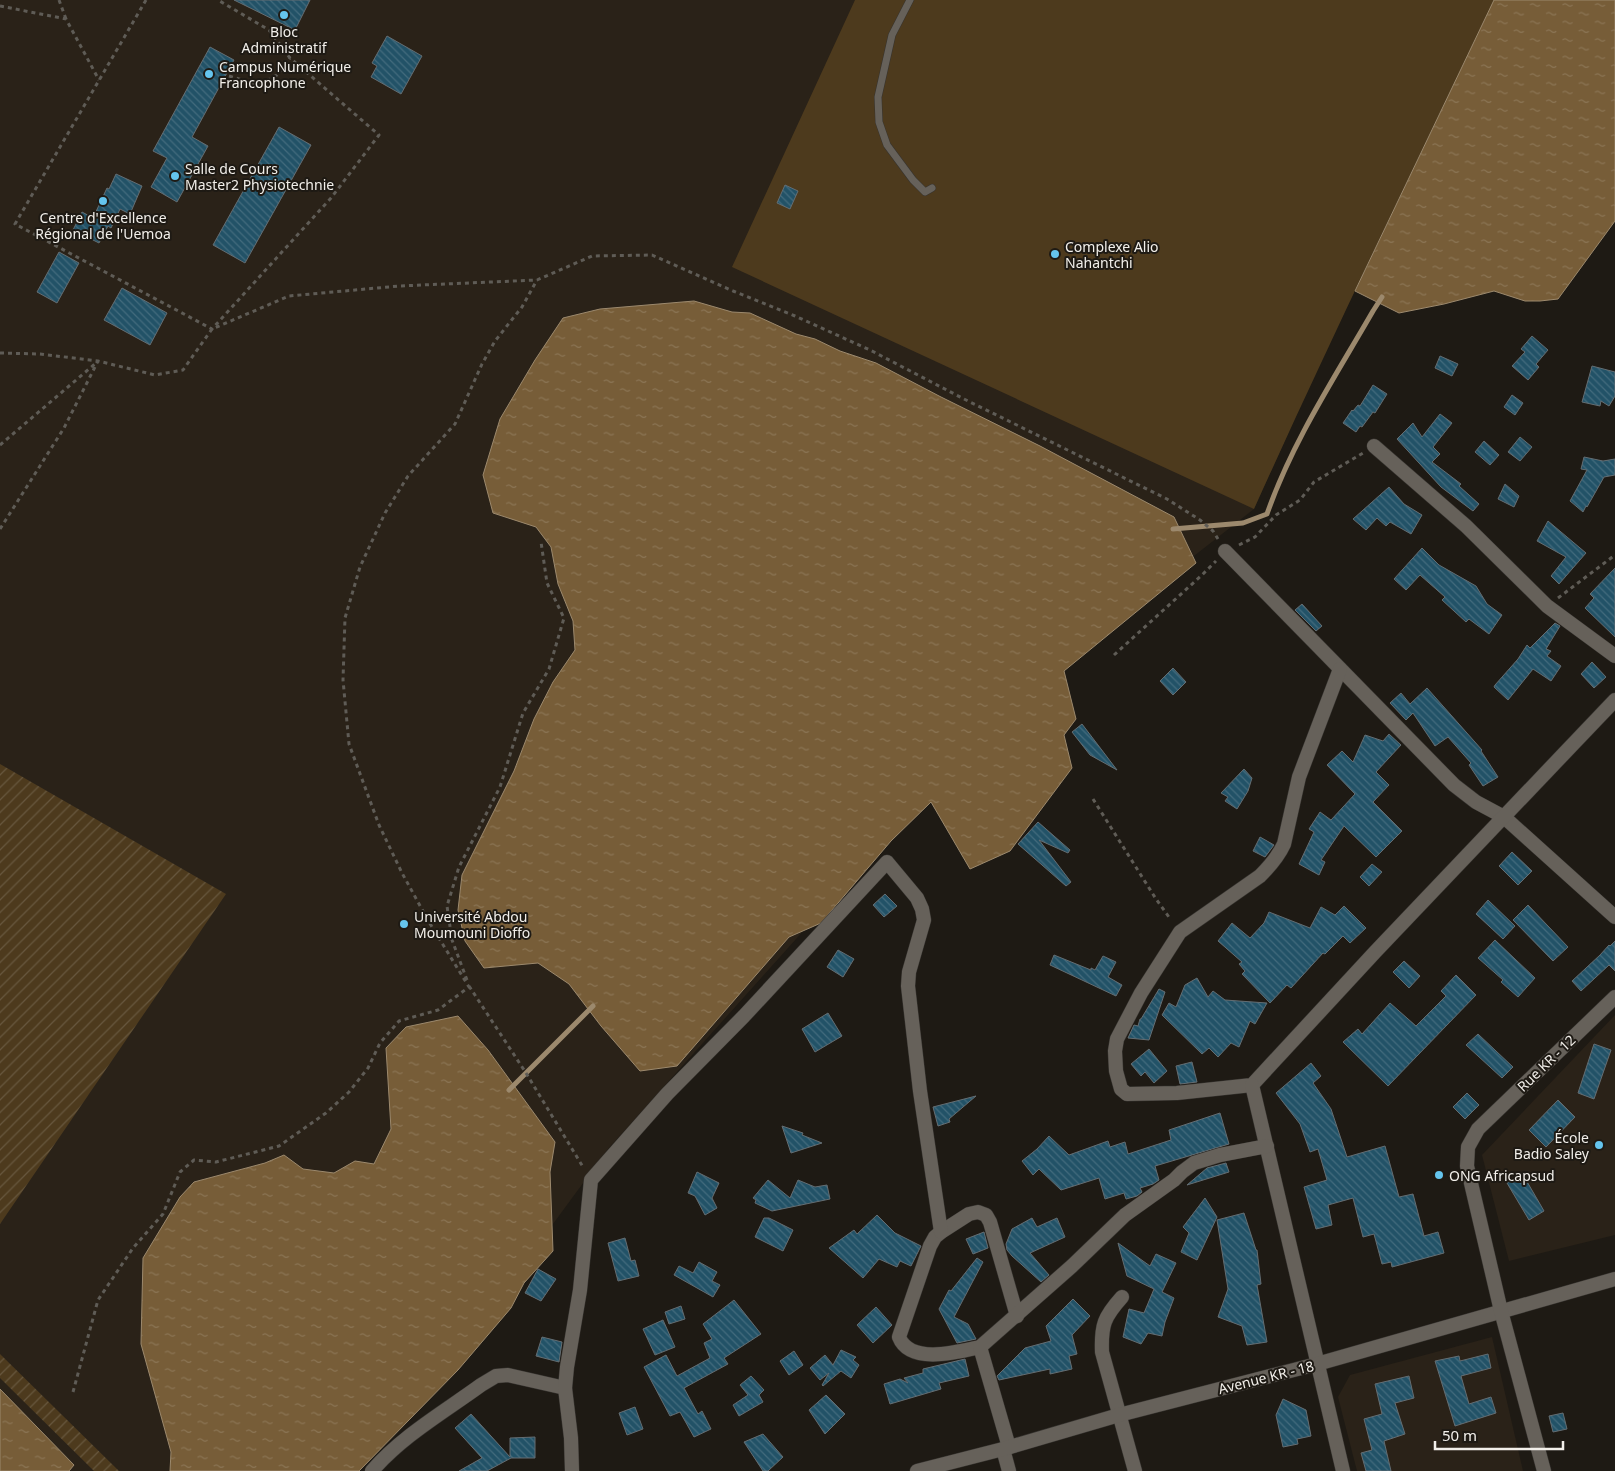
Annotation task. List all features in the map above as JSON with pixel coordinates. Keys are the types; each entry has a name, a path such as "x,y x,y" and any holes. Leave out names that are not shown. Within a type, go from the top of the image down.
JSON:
{"street":[{"path":"1374,446 1466,526 1548,606 1615,656"},
{"path":"1225,551 1454,785 1476,802 1504,817 1615,917"},
{"path":"1340,669 1299,777 1280,854 1260,876 1180,932 1141,993 1117,1039 1115,1051 1116,1071 1121,1089 1127,1094 1177,1093 1252,1085 1615,700"},
{"path":"572,1471 566,1388 567,1367 580,1290 591,1180 668,1094 744,1016 887,862 917,898 924,920 909,972 908,986 922,1106 941,1232"},
{"name":"Rue KR - 12","path":"1501,1311 1467,1166 1468,1148 1478,1129 1615,998"},
{"path":"1252,1085 1343,1471"},
{"path":"1017,1316 990,1222 986,1215 978,1212 969,1214 941,1232 930,1246 899,1337 903,1344 917,1353 950,1354 980,1347 1017,1316 1125,1215 1174,1180 1194,1163 1220,1155 1267,1146"},
{"name":"Avenue KR - 18","path":"917,1471 1006,1448 1119,1415 1317,1364 1615,1279"},
{"path":"1122,1297 1111,1309 1103,1323 1101,1335 1102,1352 1135,1471"},
{"path":"1501,1311 1544,1471"},
{"path":"980,1347 1006,1448 1009,1471"},
{"path":"372,1471 399,1444 496,1376 508,1375 566,1388"}],"lane":[{"path":"910,0 892,35 878,97 879,122 887,146 913,180 925,192 932,188"}],"path":[{"path":"58,0 99,81"},
{"path":"146,0 16,224 212,329"},
{"path":"0,352 40,354 98,361 155,375 183,370 212,329 332,198 379,135 290,58 269,30 218,0"},
{"path":"0,6 66,19"},
{"path":"229,76 259,84 277,75 290,58"},
{"path":"212,329 290,296 399,286 537,280 592,256 652,255 870,350 964,400 1167,499 1200,520 1213,531 1225,551"},
{"path":"537,280 522,307 494,341 455,424 408,476 385,513 360,567 345,618 343,680 349,744 379,825 402,873 428,922 526,1074 591,1180"},
{"path":"0,445 98,361"},
{"path":"0,529 64,428 98,361"},
{"path":"470,987 452,940 448,906 459,867 500,786 523,713 549,669 564,618 547,583 541,542"},
{"path":"1548,606 1615,555"},
{"path":"1094,799 1156,899 1180,932"},
{"path":"73,1392 98,1300 132,1248 163,1214 180,1172 194,1160 216,1162 279,1146 326,1112 349,1092 368,1068 380,1043 399,1021 438,1010 470,987"}],"shaded area":[{"name":"Université Abdou Moumouni Dioffo","path":"0,0 1615,0 1615,59 1389,219 1312,380 1254,509 1010,700 608,1149 520,1269 320,1471 0,1471"},
{"name":"Complexe Alio Nahantchi","path":"855,0 1494,0 1342,317 1254,509 732,267"},
{"path":"0,764 226,894 0,1224"},
{"path":"1615,1015 1615,1235 1509,1261 1482,1155"},
{"path":"1492,1337 1523,1471 1357,1471 1338,1397 1350,1375"},
{"path":"0,1354 119,1471 94,1471 0,1378"}],"water":[{"path":"1494,0 1615,0 1615,221 1558,299 1525,301 1494,291 1399,313 1355,291"},
{"path":"694,301 732,312 750,313 796,334 815,339 840,351 876,363 1040,446 1174,517 1196,563 1064,671 1076,719 1064,735 1072,768 1010,851 970,869 931,802 891,841 821,923 789,937 677,1066 640,1071 601,1026 569,984 538,963 484,968 465,941 458,910 462,875 514,771 534,719 553,682 575,650 573,621 558,584 551,547 536,527 493,513 483,475 500,419 535,360 563,318 600,309"},
{"path":"458,1016 488,1050 555,1142 550,1172 553,1251 524,1283 511,1308 458,1370 359,1471 170,1471 171,1452 141,1344 143,1258 180,1197 194,1182 265,1163 284,1155 303,1169 334,1173 355,1161 374,1164 391,1129 386,1048 406,1027"},
{"path":"0,1389 74,1465 69,1471 0,1471"}],"building":[{"name":"Bloc Administratif","path":"234,0 310,0 295,30"},
{"path":"387,36 422,56 401,94 371,77 377,66 372,63"},
{"path":"210,47 234,60 192,137 208,146 177,202 151,187 167,158 153,151"},
{"path":"279,127 311,145 245,263 213,245"},
{"path":"116,174 142,186 130,214 120,209 111,228 108,226 99,243 73,230 82,212 93,218"},
{"path":"785,185 798,191 790,209 777,203"},
{"path":"59,252 79,263 57,303 37,292"},
{"path":"122,288 167,313 150,345 104,320"},
{"path":"1532,336 1548,350 1536,364 1539,367 1528,380 1512,366 1525,352 1521,349"},
{"path":"1440,356 1458,364 1452,376 1435,368"},
{"path":"1592,366 1615,372 1615,396 1609,406 1601,401 1600,406 1582,402"},
{"path":"1373,385 1387,394 1375,413 1373,412 1356,432 1343,423 1352,410 1358,405 1360,406"},
{"path":"1512,395 1523,403 1515,415 1504,407"},
{"path":"1440,414 1452,423 1433,447 1440,454 1432,462 1461,484 1459,486 1479,504 1473,511 1441,487 1397,439 1413,423 1422,437"},
{"path":"1520,437 1532,447 1520,461 1508,452"},
{"path":"1484,441 1499,455 1490,465 1475,452"},
{"path":"1584,457 1603,461 1615,459 1615,475 1604,477 1583,512 1570,501 1587,470 1581,469"},
{"path":"1505,484 1519,496 1514,507 1498,499"},
{"path":"1389,487 1404,504 1422,515 1411,534 1390,522 1386,526 1377,518 1366,530 1353,519"},
{"path":"1548,521 1586,553 1559,584 1551,576 1566,557 1537,541"},
{"path":"1422,548 1439,565 1476,586 1487,604 1502,615 1489,634 1469,619 1466,622 1442,600 1445,597 1420,575 1406,590 1394,579"},
{"path":"1615,568 1615,637 1585,608 1594,598 1590,594"},
{"path":"1302,604 1322,626 1316,631 1295,610"},
{"path":"1555,623 1560,626 1546,649 1551,651 1547,656 1561,666 1551,681 1533,669 1508,700 1494,687 1495,685 1518,659 1527,645 1530,648"},
{"path":"1592,662 1606,677 1594,688 1581,674"},
{"path":"1173,668 1186,682 1173,695 1160,681"},
{"path":"1427,688 1482,750 1498,777 1483,786 1469,765 1471,763 1448,737 1435,746 1413,713 1406,720 1390,703 1401,693 1410,704"},
{"path":"1082,724 1117,770 1090,755 1072,732"},
{"path":"1389,734 1401,745 1376,772 1389,785 1373,802 1402,831 1376,857 1344,826 1321,860 1325,862 1319,875 1299,864 1314,832 1309,829 1320,812 1331,820 1355,794 1327,765 1342,751 1353,762 1365,735 1383,741"},
{"path":"1244,769 1252,778 1248,791 1237,809 1225,801 1228,797 1221,793"},
{"path":"1038,822 1070,850 1068,853 1039,840 1071,882 1066,886 1018,844"},
{"path":"1260,837 1274,845 1265,857 1253,851"},
{"path":"1512,852 1532,871 1518,885 1499,866"},
{"path":"1372,864 1382,872 1369,886 1360,877"},
{"path":"885,894 897,906 884,917 873,905"},
{"path":"1488,900 1515,926 1503,939 1476,914"},
{"path":"1528,905 1568,947 1553,961 1513,920"},
{"path":"1344,906 1366,928 1350,943 1343,936 1325,954 1323,953 1291,988 1287,985 1270,1003 1242,974 1245,971 1239,964 1242,962 1218,941 1232,923 1250,938 1264,923 1269,912 1310,928 1321,907 1335,915"},
{"path":"1495,940 1535,978 1518,997 1501,982 1503,980 1478,958"},
{"path":"1615,941 1615,971 1609,965 1581,991 1572,981"},
{"path":"838,950 854,959 843,977 827,967"},
{"path":"1054,955 1091,970 1091,968 1095,970 1103,956 1116,962 1108,977 1122,985 1116,996 1050,965"},
{"path":"1404,961 1420,976 1409,988 1393,972"},
{"path":"1456,975 1476,995 1388,1086 1343,1042 1358,1029 1362,1034 1390,1003 1416,1026 1446,996 1441,991"},
{"path":"1197,978 1208,997 1213,991 1225,1000 1267,1003 1255,1024 1250,1021 1239,1047 1231,1043 1218,1057 1209,1048 1202,1054 1162,1015 1169,1003 1176,1007 1185,985"},
{"path":"1159,989 1165,992 1149,1040 1128,1038 1134,1025 1138,1026 1140,1019"},
{"path":"828,1013 842,1036 815,1052 802,1029"},
{"path":"1478,1034 1513,1067 1502,1078 1466,1045"},
{"path":"1594,1044 1611,1050 1594,1099 1578,1093"},
{"path":"1149,1049 1167,1071 1154,1083 1145,1072 1141,1076 1131,1064"},
{"path":"1192,1062 1197,1082 1180,1084 1176,1066"},
{"path":"1311,1063 1321,1076 1313,1083 1331,1109 1347,1157 1385,1146 1399,1197 1413,1194 1424,1236 1438,1232 1444,1253 1392,1267 1391,1262 1382,1264 1374,1234 1363,1237 1353,1198 1328,1205 1332,1225 1316,1229 1304,1187 1327,1180 1318,1149 1310,1152 1300,1124 1276,1093"},
{"path":"1467,1093 1479,1105 1465,1119 1453,1107"},
{"path":"976,1096 949,1119 950,1122 938,1126 933,1107"},
{"path":"1558,1100 1575,1117 1546,1147 1529,1130"},
{"path":"1220,1113 1229,1144 1155,1166 1159,1180 1140,1188 1142,1192 1137,1196 1126,1199 1124,1193 1105,1199 1099,1178 1061,1190 1039,1169 1033,1175 1022,1161 1049,1136 1069,1155 1108,1141 1110,1147 1125,1142 1128,1154 1171,1140 1169,1130"},
{"path":"782,1126 803,1133 802,1135 822,1143 791,1153"},
{"path":"1226,1163 1229,1172 1187,1185 1207,1168"},
{"path":"697,1172 719,1183 712,1198 717,1208 705,1215 695,1196 688,1193"},
{"path":"1522,1173 1544,1211 1529,1220 1507,1183"},
{"path":"768,1180 790,1198 798,1180 815,1187 827,1185 830,1199 772,1211 755,1203 756,1200 753,1198"},
{"path":"1205,1198 1217,1217 1197,1260 1181,1252 1189,1233 1183,1227"},
{"path":"1244,1213 1257,1250 1261,1284 1257,1285 1267,1342 1247,1345 1242,1326 1218,1317 1228,1289 1217,1220"},
{"path":"877,1215 895,1233 921,1246 911,1266 900,1261 897,1267 879,1259 863,1278 829,1248 854,1230 857,1234"},
{"path":"764,1218 769,1218 793,1230 783,1251 755,1237"},
{"path":"1032,1218 1037,1227 1057,1218 1065,1237 1030,1253 1049,1275 1041,1282 1012,1256 1007,1250 1006,1244 1012,1229"},
{"path":"984,1232 988,1248 973,1254 966,1239"},
{"path":"625,1238 631,1261 635,1260 639,1276 618,1281 608,1243"},
{"path":"1118,1243 1150,1266 1156,1254 1176,1263 1162,1292 1174,1298 1162,1336 1148,1333 1141,1344 1123,1337 1129,1309 1144,1313 1154,1289 1127,1276"},
{"path":"977,1258 983,1262 954,1317 968,1324 976,1339 957,1343 939,1309 949,1290 951,1291"},
{"path":"699,1262 717,1272 712,1281 720,1285 713,1297 674,1275 679,1266 693,1273"},
{"path":"538,1269 556,1279 541,1301 525,1293"},
{"path":"1073,1299 1090,1316 1072,1335 1077,1354 1069,1356 1072,1369 1050,1374 1050,1369 999,1380 997,1376 1025,1348 1051,1341 1046,1326"},
{"path":"734,1300 761,1334 724,1358 728,1364 684,1388 698,1414 702,1411 711,1429 694,1437 680,1412 670,1416 644,1367 666,1355 677,1376 710,1358 704,1343 712,1339 703,1324"},
{"path":"681,1306 685,1319 669,1324 665,1312"},
{"path":"876,1307 892,1325 873,1343 857,1325"},
{"path":"663,1320 675,1347 655,1355 643,1329"},
{"path":"542,1337 562,1342 559,1362 536,1356"},
{"path":"841,1350 856,1357 853,1360 859,1365 851,1378 841,1371 823,1386 829,1373 820,1380 810,1368 825,1355 833,1365"},
{"path":"794,1351 803,1365 789,1375 780,1361"},
{"path":"1488,1354 1491,1368 1461,1376 1469,1404 1491,1397 1496,1413 1455,1426 1435,1361 1459,1356 1460,1361"},
{"path":"965,1359 969,1376 939,1383 941,1389 890,1404 884,1384 900,1379 908,1383 904,1378 923,1373 923,1369"},
{"path":"751,1376 764,1390 759,1395 763,1402 739,1416 733,1405 748,1395 740,1385"},
{"path":"1409,1376 1414,1398 1395,1403 1405,1434 1384,1441 1391,1471 1366,1471 1361,1453 1372,1450 1364,1419 1382,1414 1375,1384"},
{"path":"826,1395 845,1414 825,1434 809,1410"},
{"path":"1283,1399 1306,1410 1311,1436 1297,1439 1298,1444 1283,1447 1276,1415"},
{"path":"635,1407 643,1429 627,1435 619,1413"},
{"path":"1563,1413 1567,1429 1553,1432 1549,1416"},
{"path":"471,1414 510,1457 510,1438 535,1437 535,1458 511,1458 487,1471 459,1471 482,1458 455,1428"},
{"path":"763,1434 783,1457 768,1471 763,1471 744,1442"}],"waterway":[{"path":"1173,529 1243,523 1267,514 1289,461 1329,385 1382,297"},
{"path":"509,1090 593,1006"}],"place":[{"name":"Bloc Administratif","path":"284,15"},
{"name":"Campus Numérique Francophone","path":"209,74"},
{"name":"Salle de Cours Master2 Physiotechnie","path":"175,176"},
{"name":"Centre d'Excellence Régional de l'Uemoa","path":"103,201"},
{"name":"Complexe Alio Nahantchi","path":"1055,254"},
{"name":"Université Abdou Moumouni Dioffo","path":"404,924"},
{"name":"École Badio Saley","path":"1599,1145"},
{"name":"ONG Africapsud","path":"1439,1175"}]}
